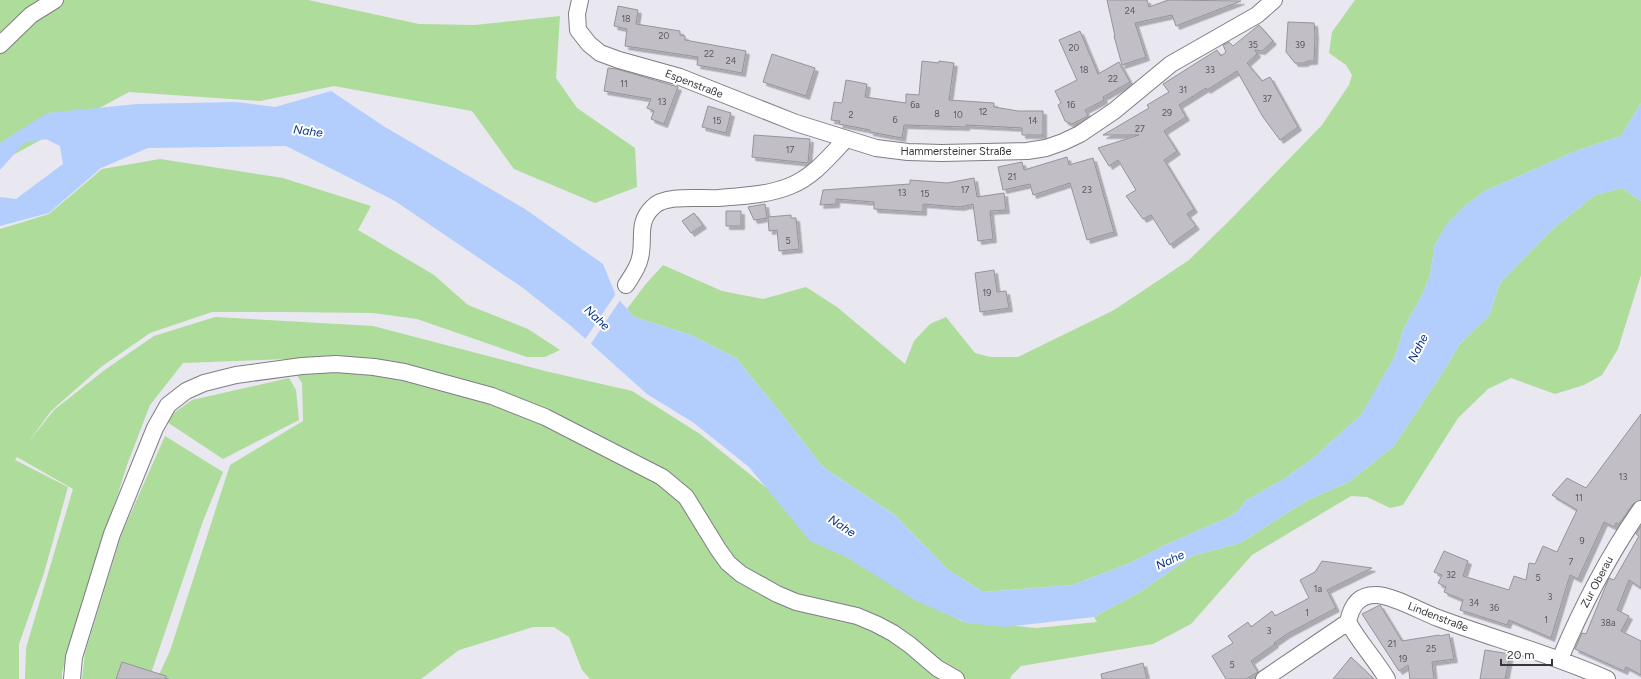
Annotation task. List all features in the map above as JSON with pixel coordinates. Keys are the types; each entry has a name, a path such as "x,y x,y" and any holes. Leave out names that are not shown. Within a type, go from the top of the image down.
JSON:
{"street":[{"path":"0,45 31,15 55,0"},
{"name":"Espenstraße","path":"580,0 577,14 578,30 589,44 600,53 619,60 680,77 768,112 846,139"},
{"name":"Hammersteiner Straße","path":"846,139 876,148 908,152 1027,151 1046,148 1080,134 1114,111 1171,64 1256,15 1274,0"},
{"path":"626,285 640,260 641,229 646,216 654,205 663,201 683,198 716,198 753,194 791,186 822,165 846,139"},
{"path":"72,679 74,657 112,534 155,428 168,405 186,391 236,375 302,366 336,364 374,367 418,376 492,396 545,416 662,477 675,486 686,497 728,563 755,583 796,602 857,616 876,624 893,633 937,668 956,679"},
{"name":"Zur Oberau","path":"1560,659 1577,619 1593,587 1619,541 1641,509"},
{"name":"Lindenstraße","path":"1348,622 1353,606 1360,598 1366,595 1377,594 1392,598 1436,617 1503,641 1560,659 1607,679"},
{"path":"1264,679 1348,622 1356,636 1372,656 1387,679"}],"green space":[{"path":"0,0 308,0 419,24 475,25 560,16 556,78 577,108 635,148 637,187 595,203 514,169 472,111 334,86 260,101 129,92 0,162"},
{"path":"1355,0 1641,0 1641,103 1621,136 1576,151 1485,191 1467,204 1447,224 1433,248 1430,276 1421,297 1404,328 1395,356 1361,415 1312,459 1284,479 1245,501 1241,508 1231,516 1165,545 1128,564 1072,585 983,592 947,569 895,515 823,467 736,358 691,335 634,317 627,309 645,285 663,265 722,291 763,299 806,287 837,307 905,364 914,341 930,324 946,317 975,353 990,357 1018,357 1114,310 1189,260 1322,125 1349,85 1352,75 1346,65 1329,53 1332,32"},
{"path":"160,159 283,178 371,206 358,230 434,275 468,305 528,329 560,350 545,357 527,357 417,319 373,313 212,312 150,333 101,367 51,411 27,444 54,410 106,369 154,336 215,317 373,326 545,371 632,391 700,434 858,562 961,621 1037,628 1097,622 1094,617 1140,592 1192,556 1240,543 1306,501 1349,482 1394,446 1460,344 1489,316 1500,283 1554,228 1595,195 1622,188 1641,201 1641,275 1618,349 1602,375 1584,385 1555,394 1511,378 1488,389 1458,418 1403,505 1390,508 1367,497 1351,496 1252,555 1191,624 1153,644 1021,666 1010,679 590,679 582,670 569,637 554,627 533,627 459,650 421,679 157,679 170,651 230,465 303,421 302,383 286,359 183,363 150,405 127,465 62,672 62,679 25,679 26,648 73,489 17,457 15,460 68,487 44,573 19,644 19,679 0,679 0,229 49,214 102,169"},
{"path":"289,378 296,390 299,420 223,459 164,420 192,400"},
{"path":"165,436 223,472 203,521 149,679 82,679 85,653 122,533"}],"water":[{"name":"Nahe","path":"331,91 385,127 525,209 603,264 616,296 634,317 691,335 736,358 823,467 895,515 947,569 983,592 1072,585 1128,564 1165,545 1231,516 1241,508 1245,501 1284,479 1312,459 1361,415 1395,356 1404,328 1421,297 1430,276 1433,248 1447,224 1467,204 1485,191 1576,151 1621,136 1641,103 1641,201 1622,188 1595,195 1554,228 1500,283 1489,316 1460,344 1394,446 1349,482 1306,501 1240,543 1192,556 1140,592 1094,617 1005,627 967,623 914,600 848,558 810,541 749,467 694,423 647,394 571,326 523,288 395,201 286,146 148,148 101,168 49,213 0,226 0,197 16,199 63,164 60,146 46,139 24,143 0,170 0,143 47,113 137,104 236,102 275,107"}],"pier":[{"path":"617,292 621,299 590,345 584,341"}],"building":[{"path":"1107,0 1147,0 1149,7 1168,0 1241,1 1176,26 1172,15 1135,23 1146,57 1122,65 1114,36"},
{"path":"618,6 638,10 636,24 680,31 680,35 685,36 685,40 746,51 742,73 697,65 698,57 625,46 627,29 614,26"},
{"path":"1288,22 1314,23 1314,61 1295,63 1286,52"},
{"path":"1259,25 1273,41 1262,51 1255,50 1257,54 1247,63 1262,81 1270,77 1298,127 1280,140 1263,117 1237,71 1207,90 1206,88 1179,105 1186,117 1164,131 1177,151 1164,160 1194,209 1187,214 1196,226 1170,245 1151,215 1143,219 1126,196 1136,190 1118,160 1109,166 1098,148 1139,135 1103,135 1149,108 1147,105 1169,92 1163,84 1217,50 1221,56 1226,52 1223,45 1229,42 1233,46"},
{"path":"1080,31 1098,74 1119,62 1130,82 1103,97 1104,100 1085,110 1088,116 1072,124 1065,121 1058,105 1061,103 1055,91 1077,80 1059,40"},
{"path":"772,54 815,68 806,96 763,82"},
{"path":"922,61 954,63 949,100 994,103 994,107 1018,111 1043,111 1043,135 1022,135 1022,128 966,125 966,127 904,125 902,138 870,132 870,130 839,124 840,121 831,120 834,102 842,103 846,80 867,84 865,97 906,103 906,94 919,95"},
{"path":"608,68 617,69 678,87 664,124 651,119 654,111 647,108 651,99 604,91"},
{"path":"708,106 731,113 726,133 702,127"},
{"path":"754,135 810,139 808,163 752,157"},
{"path":"1067,157 1069,165 1093,158 1114,232 1087,240 1070,183 1033,195 1030,184 1003,190 998,167 1022,162 1024,170"},
{"path":"974,178 977,197 1004,193 1006,210 990,211 993,239 978,241 973,204 960,207 923,204 923,212 874,209 874,202 836,199 836,204 820,205 823,190 910,184 910,180 947,183"},
{"path":"765,204 767,218 754,220 748,207"},
{"path":"726,211 741,211 741,226 726,226"},
{"path":"694,213 703,225 691,233 682,221"},
{"path":"791,215 791,218 796,218 799,249 779,251 777,230 769,231 768,217"},
{"path":"994,270 997,292 1006,291 1009,308 980,312 975,273"},
{"path":"1641,414 1641,500 1633,504 1619,524 1616,523 1614,527 1604,522 1578,579 1570,575 1551,638 1509,620 1507,625 1460,610 1463,600 1444,592 1446,587 1438,583 1442,575 1434,572 1444,551 1468,561 1463,576 1509,590 1514,576 1526,580 1529,563 1535,564 1543,546 1557,552 1577,510 1552,495 1567,478 1586,488"},
{"path":"1641,526 1641,588 1629,580 1617,610 1629,616 1621,631 1641,641 1641,675 1626,667 1624,671 1575,649 1582,633 1586,634 1609,578 1614,580 1639,536 1636,534"},
{"path":"1322,561 1372,568 1327,590 1336,608 1287,634 1251,661 1258,672 1246,679 1226,679 1212,656 1233,643 1228,636 1248,622 1251,627 1272,611 1275,616 1309,598 1300,580 1315,572"},
{"path":"1380,605 1402,641 1449,634 1454,659 1432,662 1434,679 1410,679 1408,665 1399,671 1362,614"},
{"path":"1485,650 1510,654 1505,679 1480,679"},
{"path":"1351,657 1374,679 1333,679"},
{"path":"122,662 166,676 166,679 116,679"},
{"path":"1143,663 1147,679 1102,679 1101,674"}]}
